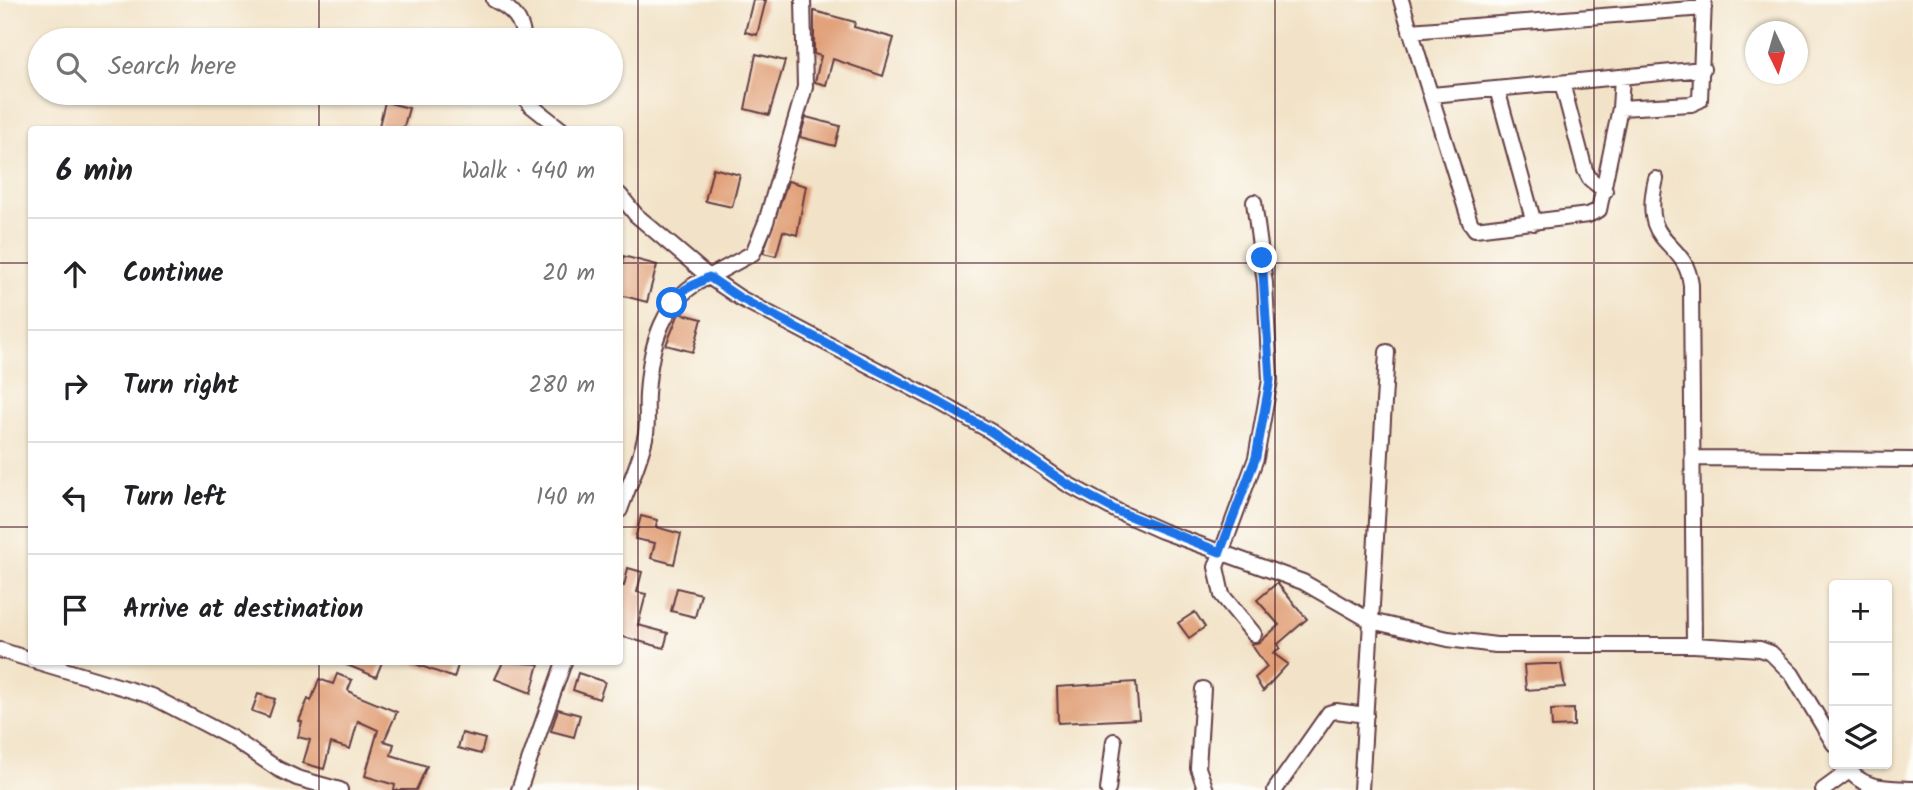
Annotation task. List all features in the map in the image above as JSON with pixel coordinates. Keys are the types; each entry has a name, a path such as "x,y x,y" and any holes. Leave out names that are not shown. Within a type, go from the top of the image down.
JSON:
{"street":[{"path":"494,0 507,6 518,18 521,28"},
{"path":"623,501 646,434 650,367 661,327 672,303 684,290 753,253 762,234 805,87 803,0"},
{"path":"1401,0 1472,226 1482,230 1596,212 1601,207 1620,108 1622,77"},
{"path":"1410,31 1704,4 1702,98 1696,103 1620,108"},
{"path":"1432,95 1703,69"},
{"path":"1562,83 1585,170 1590,179 1605,191"},
{"path":"1497,89 1534,222"},
{"path":"531,105 557,126"},
{"path":"1656,179 1650,204 1654,224 1690,273 1694,645"},
{"path":"623,199 636,215 709,277 740,298 979,425 1067,484 1162,531 1303,582 1371,621 1448,639 1496,645 1749,646 1771,653 1805,691 1829,735"},
{"path":"1254,202 1265,283 1270,380 1256,457 1220,552 1216,573 1222,595 1254,634"},
{"path":"1361,790 1387,352"},
{"path":"1693,458 1913,460"},
{"path":"0,650 28,659"},
{"path":"48,665 151,696 232,738 278,769 297,778 340,790"},
{"path":"519,790 563,665"},
{"path":"1203,689 1198,768 1206,790"},
{"path":"1275,790 1329,713 1336,711 1366,715"},
{"path":"1108,790 1114,741"},
{"path":"1823,790 1845,769"},
{"path":"1849,769 1862,783 1871,787 1913,789"}],"building":[{"path":"753,0 766,0 757,35 745,32"},
{"path":"814,11 855,22 854,27 894,38 883,76 833,59 826,85 815,82 821,56 814,54"},
{"path":"756,54 785,61 769,115 745,109"},
{"path":"384,105 409,108 404,126 379,126"},
{"path":"806,117 840,126 835,146 800,137"},
{"path":"713,168 740,175 732,207 705,201"},
{"path":"788,181 806,186 797,235 783,231 776,256 763,253"},
{"path":"623,256 657,265 647,302 623,296"},
{"path":"679,313 702,319 693,352 666,345"},
{"path":"641,516 657,520 656,527 681,534 674,564 651,558 655,543 635,539"},
{"path":"628,568 642,572 637,592 646,594 638,625 668,633 664,648 623,637 624,586"},
{"path":"1277,583 1307,619 1278,644 1280,648 1273,653 1288,664 1263,691 1255,678 1267,667 1251,644 1260,642 1279,625 1257,600"},
{"path":"677,588 701,594 695,617 671,611"},
{"path":"1195,612 1205,627 1189,638 1178,623"},
{"path":"1561,664 1565,687 1526,690 1524,665"},
{"path":"347,665 381,665 376,677"},
{"path":"418,665 458,665 454,678"},
{"path":"502,665 539,665 531,693 495,679"},
{"path":"578,673 605,682 599,699 573,690"},
{"path":"337,674 352,680 348,690 353,694 397,712 384,741 394,744 391,755 427,766 416,790 394,790 395,785 365,776 378,730 358,721 350,749 331,743 324,769 303,763 310,740 298,737 302,722 299,721 308,699 311,701 319,679 333,684"},
{"path":"1136,682 1139,719 1058,723 1057,687"},
{"path":"258,694 275,699 269,717 252,711"},
{"path":"558,709 580,715 574,737 551,731"},
{"path":"1574,709 1574,726 1552,727 1551,710"},
{"path":"462,733 485,739 481,754 458,748"}],"route":[{"path":"672,303 684,290 709,277 740,298 788,321 990,431 1067,484 1117,511 1220,552 1245,493 1256,457 1270,380 1262,258"}]}
